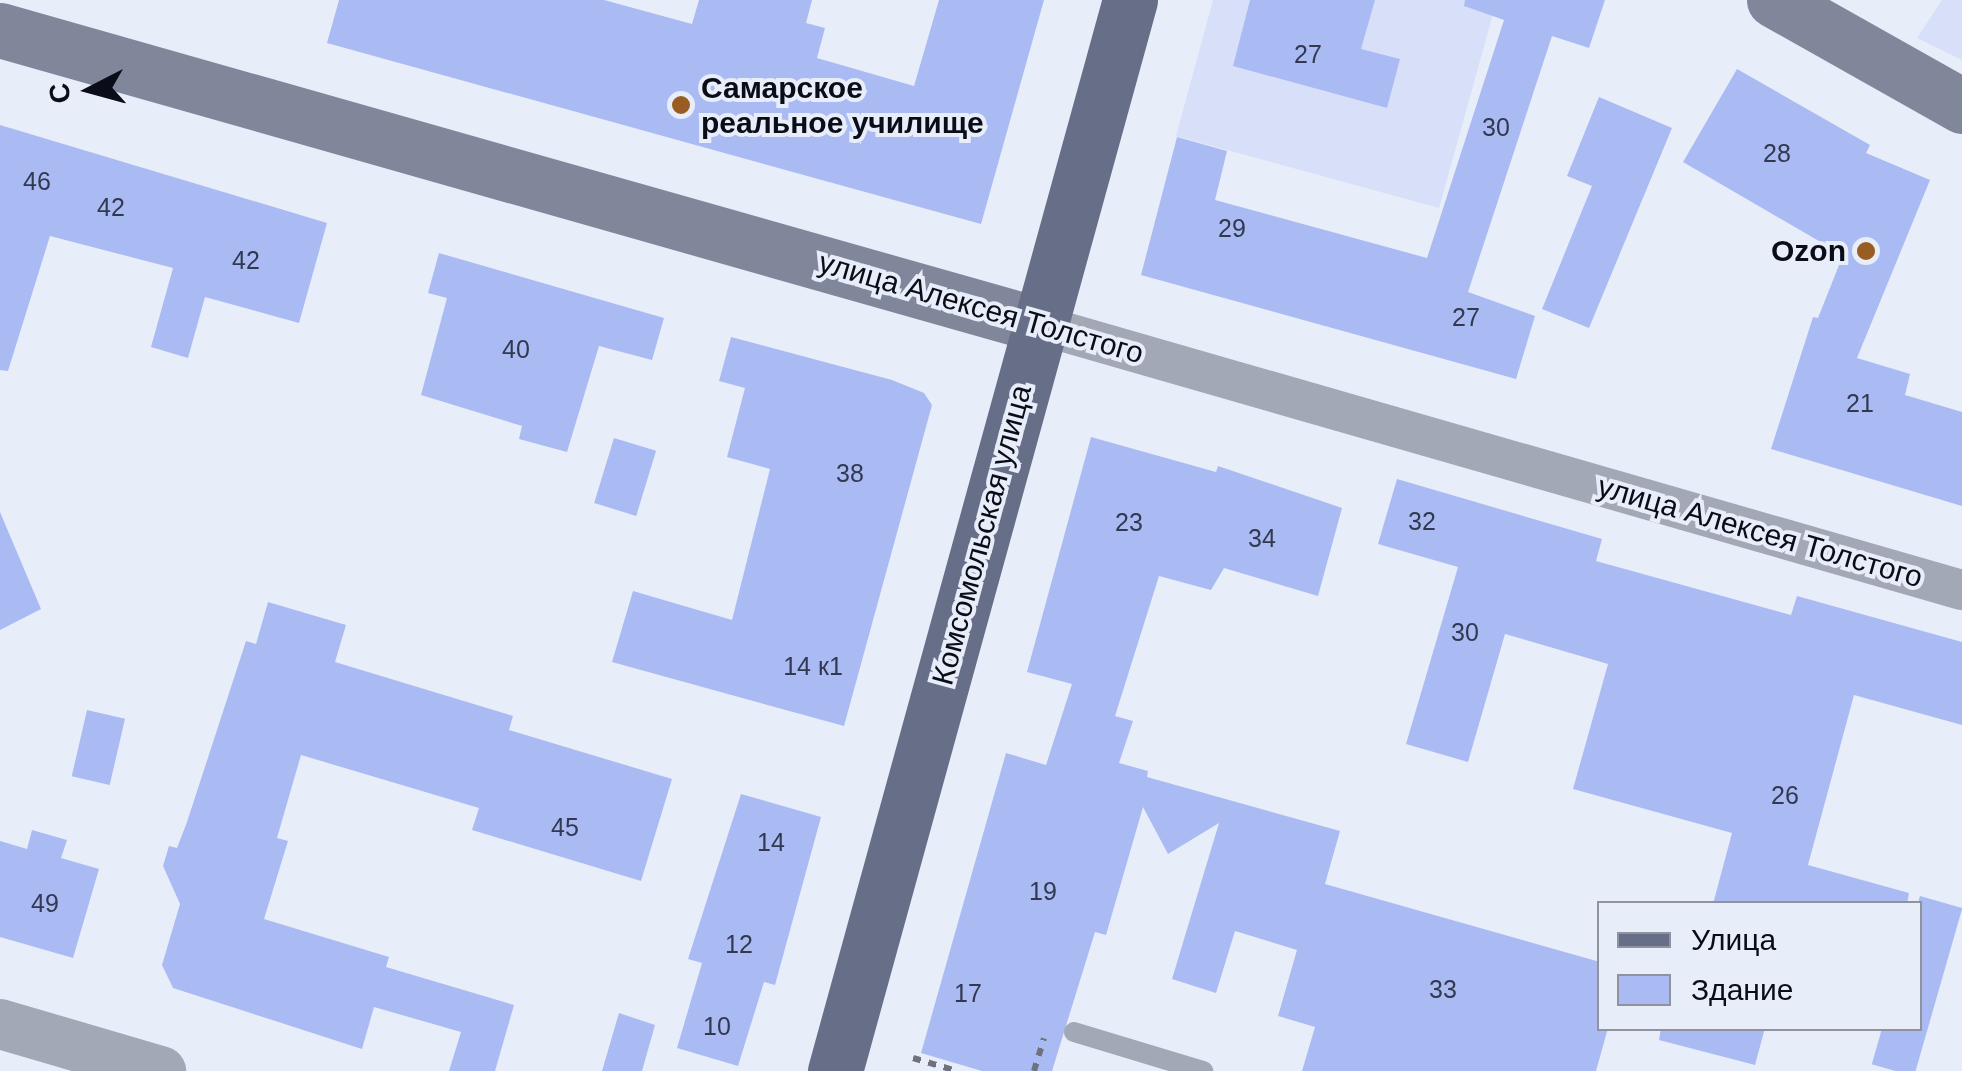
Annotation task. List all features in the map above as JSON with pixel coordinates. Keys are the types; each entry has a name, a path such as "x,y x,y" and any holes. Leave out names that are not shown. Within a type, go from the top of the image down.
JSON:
{"main road":[{"name":"Комсомольская улица","path":"834,1071 1130,0"},
{"path":"1774,0 1959,100"},
{"name":"улица Алексея Толстого","path":"0,30 1040,326"}],"street":[{"name":"улица Алексея Толстого","path":"1040,326 1962,590"},
{"path":"0,1024 160,1071"}],"lane":[{"path":"1074,1032 1203,1071"}],"path":[{"path":"913,1058 957,1071"}],"shaded area":[{"path":"1213,0 1497,0 1439,208 1176,136"},
{"path":"1942,0 1962,0 1962,60 1917,38"}],"building":[{"path":"339,0 604,0 692,24 699,0 812,0 806,23 825,28 817,58 914,86 939,0 1044,0 981,224 327,43"},
{"path":"1250,0 1375,0 1361,49 1400,59 1387,108 1233,66"},
{"path":"1465,0 1605,0 1589,48 1552,36 1468,292 1535,316 1516,379 1141,275 1177,137 1227,151 1215,200 1427,258 1504,20 1464,6"},
{"path":"1737,69 1870,145 1866,153 1930,180 1857,358 1910,374 1905,395 1962,412 1962,506 1771,449 1813,317 1818,318 1843,255 1683,162"},
{"path":"1599,97 1672,128 1589,328 1542,309 1592,186 1567,176"},
{"path":"0,125 327,223 299,323 205,297 188,358 151,347 173,268 50,236 8,371 0,370"},
{"path":"439,253 664,318 652,360 599,346 567,452 519,439 522,426 421,395 447,298 428,293"},
{"path":"731,337 892,380 924,393 932,405 844,726 612,662 633,591 732,620 770,469 727,457 745,388 719,381"},
{"path":"1091,437 1216,472 1218,466 1342,508 1318,596 1224,568 1211,590 1159,576 1115,716 1133,721 1119,763 1148,771 1147,777 1340,831 1325,884 1597,961 1597,1031 1607,1031 1596,1071 1302,1071 1315,1027 1278,1016 1297,950 1235,931 1216,993 1172,979 1219,823 1168,854 1143,807 1106,935 1095,932 1052,1071 982,1071 921,1053 1006,753 1046,765 1072,684 1027,672"},
{"path":"614,438 656,451 636,516 594,503"},
{"path":"1397,479 1602,539 1596,561 1791,615 1797,596 1962,642 1962,725 1854,695 1808,865 1909,893 1908,901 1714,901 1732,833 1573,789 1608,664 1505,634 1468,762 1406,744 1458,567 1378,544"},
{"path":"0,512 41,609 0,630"},
{"path":"268,602 346,625 335,662 513,716 509,730 672,779 641,881 472,830 479,808 301,755 277,838 288,841 264,919 389,957 386,967 514,1005 495,1071 449,1071 461,1032 374,1007 362,1049 173,988 162,965 180,904 163,866 169,846 177,848 246,641 256,644"},
{"path":"87,710 125,719 110,785 72,776"},
{"path":"741,794 821,817 775,985 764,982 738,1066 677,1048 702,963 688,959"},
{"path":"32,830 67,840 61,858 99,869 73,958 0,937 0,841 27,849"},
{"path":"1920,896 1962,909 1916,1071 1895,1071 1872,1064 1881,1031 1922,1031 1922,901 1919,901"},
{"path":"619,1013 655,1025 642,1071 602,1071"},
{"path":"1660,1031 1764,1031 1755,1065 1659,1040"}],"place":[{"name":"Самарское реальное училище","path":"681,105"},
{"name":"Ozon","path":"1866,251"}]}
